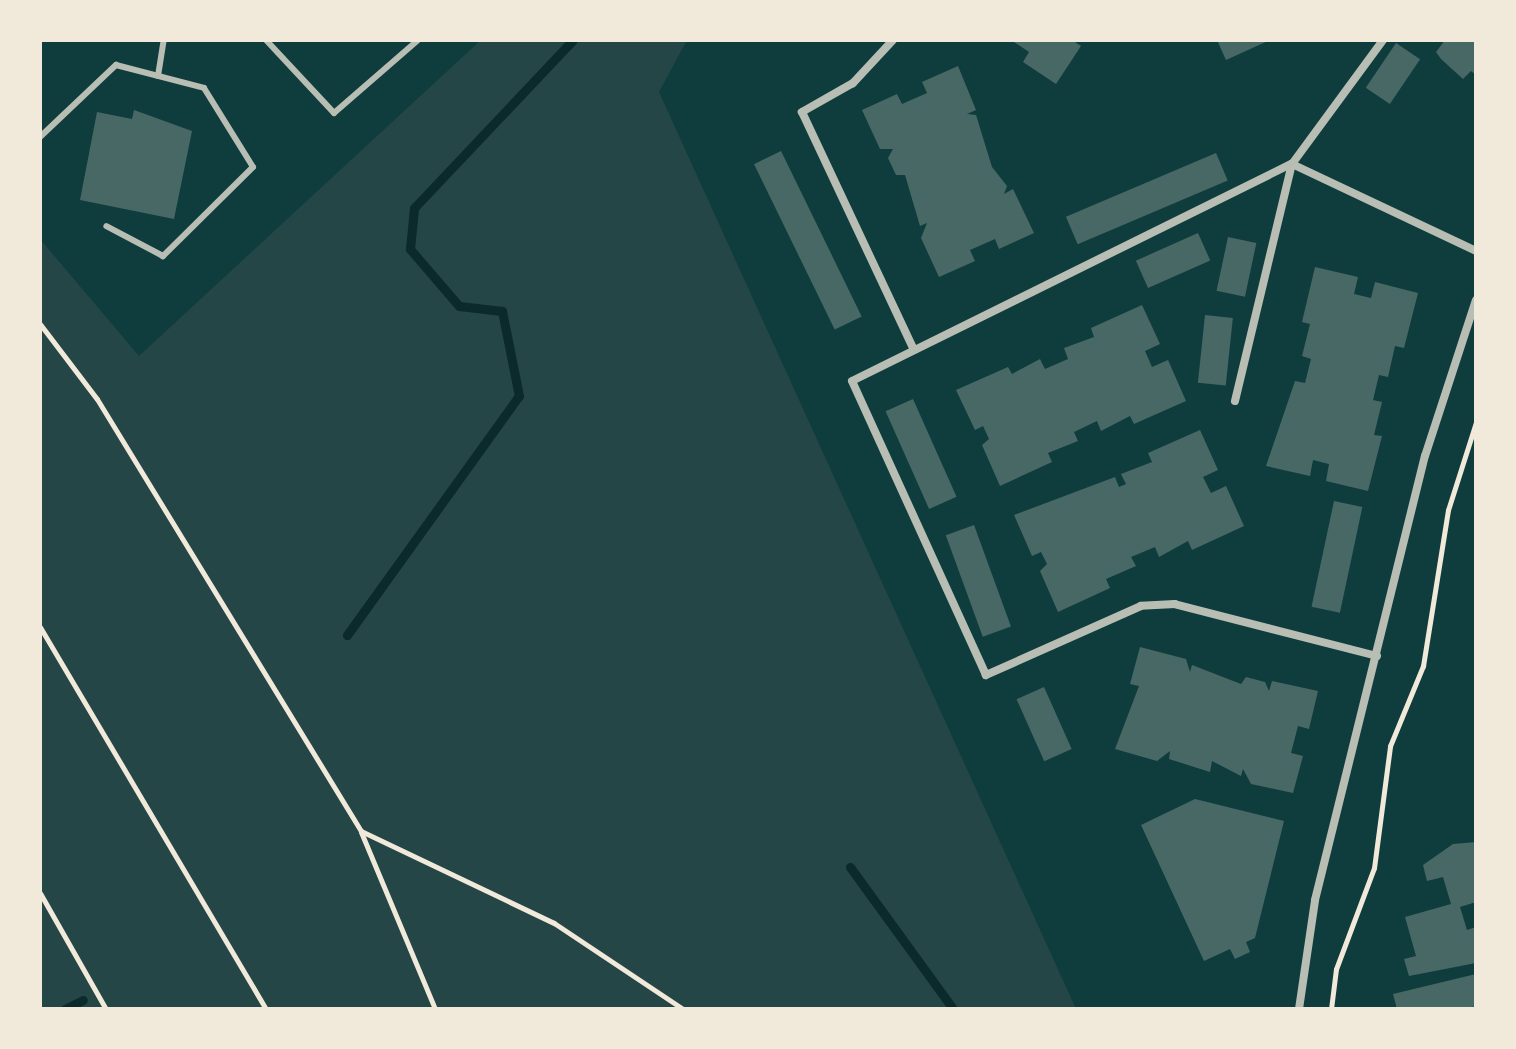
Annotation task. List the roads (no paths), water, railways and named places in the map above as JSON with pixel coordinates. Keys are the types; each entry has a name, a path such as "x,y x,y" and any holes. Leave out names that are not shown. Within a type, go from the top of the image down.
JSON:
{"street":[{"path":"893,40 853,83 802,112 914,350"},
{"path":"1235,401 1292,164 1383,40"},
{"path":"1292,164 852,381 986,675 1097,622 1152,605 1175,604 1377,656"},
{"path":"1292,164 1476,251"},
{"path":"1299,1009 1315,900 1439,404 1476,300"}],"lane":[{"path":"158,76 164,40"},
{"path":"266,40 334,113 418,40"},
{"path":"40,137 116,65 204,88 253,167 163,256 106,226"}],"waterway":[{"path":"347,635 519,396 502,311 459,306 410,249 414,208 573,40"},
{"path":"850,867 953,1009"},
{"path":"65,1009 83,1000"}]}
